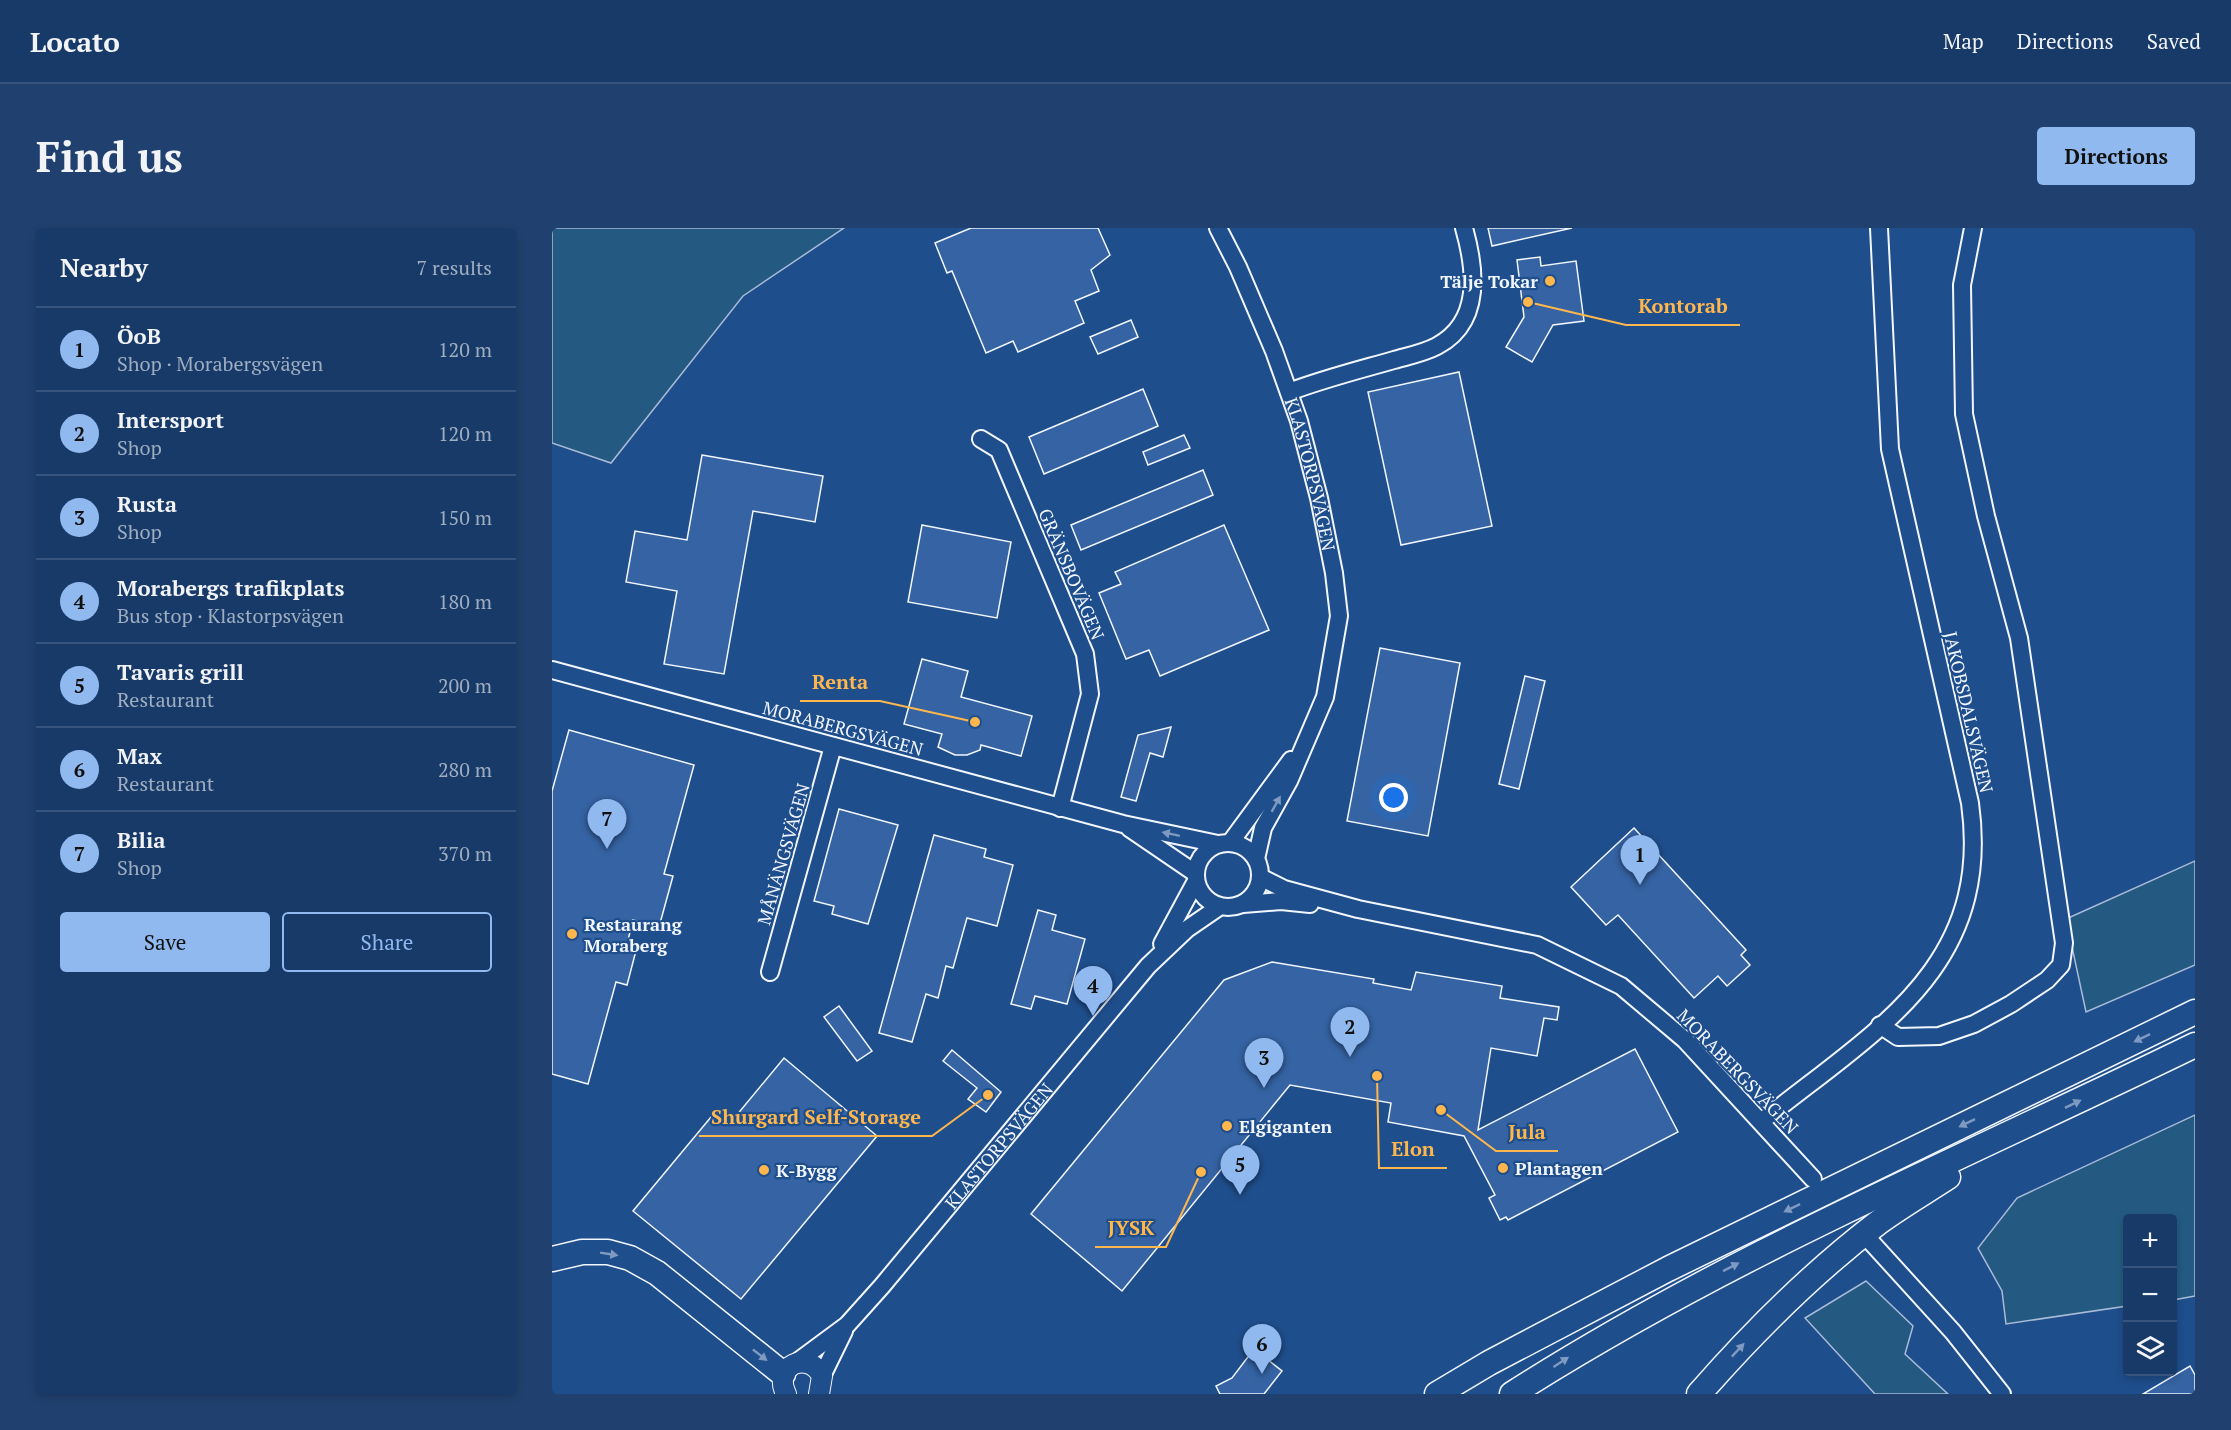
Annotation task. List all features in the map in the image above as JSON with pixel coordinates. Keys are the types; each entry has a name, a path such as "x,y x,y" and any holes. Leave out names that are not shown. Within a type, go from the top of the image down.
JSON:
{"highway":[{"path":"1437,1394 1489,1363 1668,1269 2195,1012"},
{"path":"1512,1394 1578,1352 1710,1278 1802,1231 2020,1130 2195,1045"},
{"path":"1699,1394 1775,1311 1823,1267 1880,1221 2020,1130"},
{"path":"552,1260 582,1252 608,1252 630,1258 657,1273 786,1382"},
{"path":"1464,1394 1668,1269"}],"main road":[{"path":"786,1382 812,1363 821,1385"}],"street":[{"name":"KLASTORPSVÄGEN","path":"1218,228 1243,278 1289,392 1319,498 1334,573 1339,616 1325,697 1289,781 1263,828 1256,859"},
{"path":"1289,392 1425,351 1449,339 1459,328 1471,302 1472,269 1464,228"},
{"name":"JAKOBSDALSVÄGEN","path":"1762,1121 1907,1004 1946,954 1967,900 1975,846 1970,803 1890,449 1879,228"},
{"path":"1880,1025 1898,1037 1939,1036 1974,1024 2012,1004 2047,980 2061,965 2064,943 2019,638 1986,516 1964,414 1962,285 1973,228"},
{"name":"GRÄNSBOVÄGEN","path":"981,439 999,450 1085,654 1090,694 1060,808"},
{"name":"MORABERGSVÄGEN","path":"552,670 1060,808 1124,824 1224,843"},
{"name":"KLASTORPSVÄGEN","path":"1224,843 1311,732"},
{"name":"MÅNÄNGSVÄGEN","path":"770,972 833,746"},
{"name":"MORABERGSVÄGEN","path":"1124,824 1195,877"},
{"path":"1224,843 1240,845 1256,859 1260,877 1256,892 1243,904 1231,908 1219,907 1204,897 1195,877 1201,857 1224,843"},
{"name":"KLASTORPSVÄGEN","path":"1148,966 1195,877"},
{"name":"MORABERGSVÄGEN","path":"1260,877 1284,889 1358,909 1537,945 1621,986 1685,1040 1813,1179"},
{"name":"MORABERGSVÄGEN","path":"1243,904 1281,901 1358,909"},
{"name":"KLASTORPSVÄGEN","path":"786,1382 847,1326 1148,966 1187,928 1219,907"},
{"path":"1872,1244 1953,1332 2002,1394"},
{"name":"KLASTORPSVÄGEN","path":"821,1385 847,1326"}],"shaded area":[{"path":"552,228 844,228 743,296 611,463 552,443"},
{"path":"2195,861 2195,965 2086,1012 2066,919"},
{"path":"2195,1115 2195,1296 2177,1299 2177,1214 2123,1214 2123,1307 2006,1324 2002,1291 1978,1248 2017,1198"},
{"path":"1866,1281 1913,1326 1905,1354 1948,1394 1875,1394 1805,1318"}],"building":[{"path":"971,228 1098,228 1110,255 1091,270 1099,291 1075,301 1084,323 1018,352 1013,341 986,353 952,271 947,273 935,243"},
{"path":"1488,228 1572,228 1492,246"},
{"path":"1540,257 1541,266 1576,261 1584,321 1553,325 1532,362 1506,347 1524,317 1517,260"},
{"path":"1131,320 1138,337 1098,354 1090,337"},
{"path":"1459,372 1492,526 1401,545 1368,392"},
{"path":"1143,389 1158,426 1044,474 1029,437"},
{"path":"1184,435 1190,448 1148,465 1143,452"},
{"path":"702,455 823,476 815,522 753,511 724,674 664,664 677,591 626,582 635,531 687,540"},
{"path":"1203,470 1213,495 1081,550 1071,525"},
{"path":"922,525 1011,542 997,618 908,602"},
{"path":"1224,525 1269,630 1160,676 1149,650 1126,659 1099,593 1121,584 1115,572"},
{"path":"1380,648 1460,663 1428,836 1347,821"},
{"path":"922,659 968,671 961,697 1032,716 1021,756 981,745 980,750 967,755 955,755 938,747 942,734 904,724"},
{"path":"1525,676 1545,681 1519,789 1499,784"},
{"path":"1171,727 1163,757 1150,753 1136,801 1121,797 1138,735"},
{"path":"569,730 694,765 664,874 673,876 659,927 633,920 628,940 638,943 627,985 616,982 588,1084 552,1074 552,791"},
{"path":"839,809 898,825 868,924 832,914 834,906 814,901"},
{"path":"1634,828 1746,950 1741,955 1750,965 1727,986 1718,976 1694,998 1618,915 1606,925 1571,887"},
{"path":"934,835 986,849 984,857 1013,865 997,926 967,918 953,968 946,966 938,998 926,994 912,1042 879,1033"},
{"path":"1038,910 1056,915 1052,930 1085,939 1067,1004 1035,996 1031,1009 1011,1004"},
{"path":"1272,962 1374,979 1373,983 1411,990 1416,972 1502,986 1500,998 1559,1007 1557,1020 1544,1018 1537,1056 1491,1048 1478,1130 1635,1049 1678,1132 1508,1220 1506,1217 1500,1220 1489,1198 1495,1195 1464,1136 1388,1122 1391,1103 1290,1085 1122,1291 1031,1214 1224,980"},
{"path":"839,1006 872,1051 857,1061 824,1017"},
{"path":"952,1050 1001,1092 986,1112 968,1099 977,1088 943,1061"},
{"path":"784,1058 877,1136 741,1299 633,1211 716,1111 731,1122"},
{"path":"1254,1349 1282,1371 1264,1394 1220,1394 1216,1386 1232,1378"},
{"path":"2190,1366 2195,1375 2195,1394 2143,1394 2177,1376"}],"place":[{"name":"Tälje Tokar","path":"1550,281"},
{"name":"Kontorab","path":"1528,302"},
{"name":"Renta","path":"975,722"},
{"name":"Bilia","path":"607,849"},
{"name":"ÖoB","path":"1640,885"},
{"name":"Restaurang Moraberg","path":"572,934"},
{"name":"Morabergs trafikplats","path":"1093,1016"},
{"name":"Intersport","path":"1350,1057"},
{"name":"Elon","path":"1377,1076"},
{"name":"Rusta","path":"1264,1088"},
{"name":"Shurgard Self-Storage","path":"988,1095"},
{"name":"Jula","path":"1441,1110"},
{"name":"Elgiganten","path":"1227,1126"},
{"name":"Plantagen","path":"1503,1168"},
{"name":"K-Bygg","path":"764,1170"},
{"name":"JYSK","path":"1201,1172"},
{"name":"Tavaris grill","path":"1240,1195"},
{"name":"Max","path":"1262,1374"}]}
